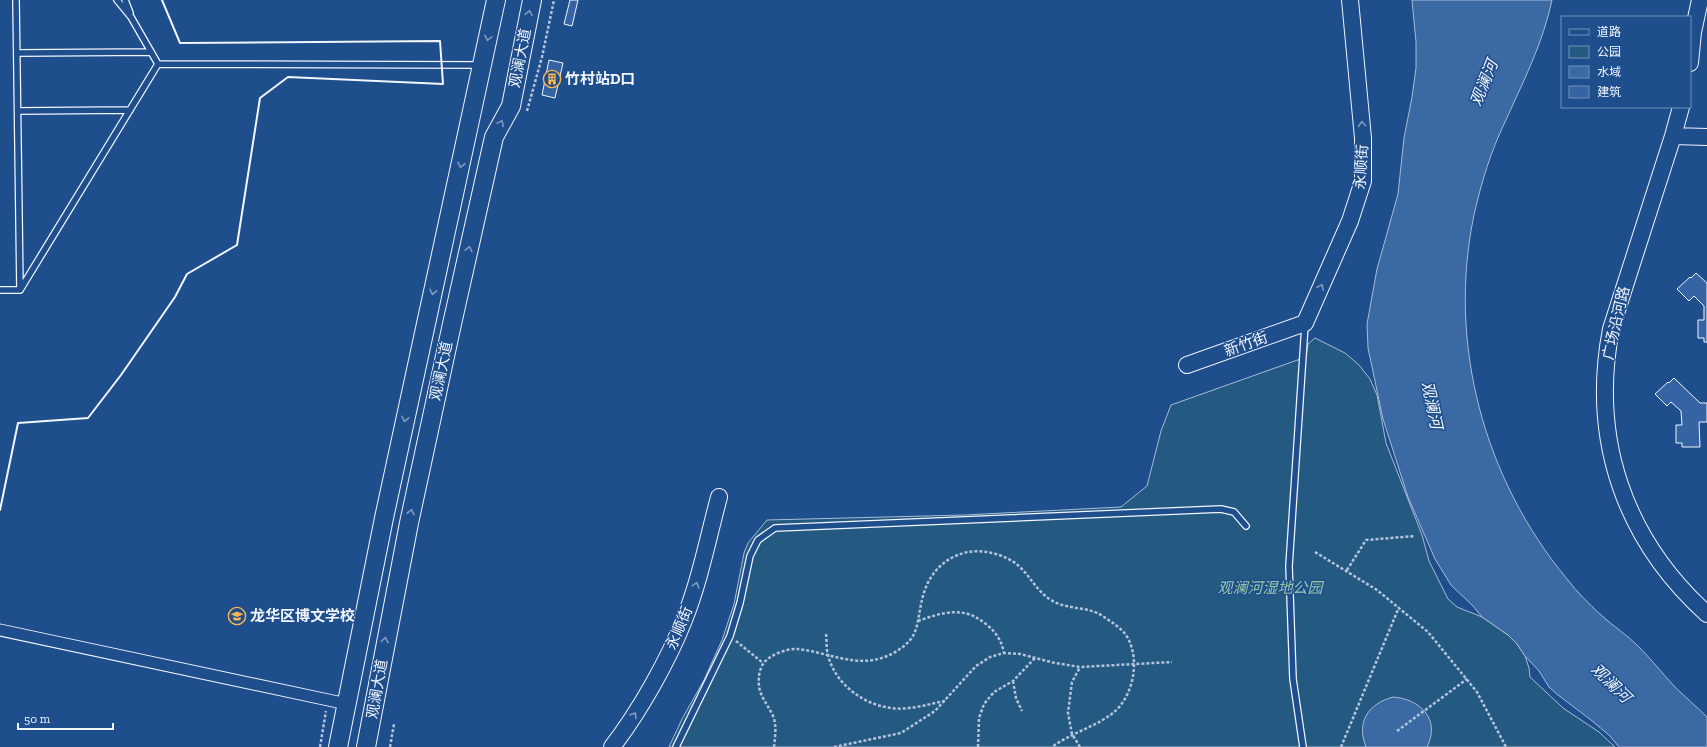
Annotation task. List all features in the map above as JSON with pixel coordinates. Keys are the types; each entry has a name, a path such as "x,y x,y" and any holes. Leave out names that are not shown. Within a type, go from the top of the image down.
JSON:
{"main road":[{"name":"观澜大道","path":"338,747 404,426 496,0"},
{"name":"观澜大道","path":"366,747 409,523 453,317 494,137 511,106 532,0"}],"street":[{"name":"永顺街","path":"1305,323 1350,221 1363,181 1363,138 1350,0"},
{"path":"1690,0 1693,32"},
{"path":"1691,53 1693,32 1700,0"},
{"name":"广场沿河路","path":"1681,108 1611,329 1607,353 1604,403 1606,428 1611,453 1618,478 1637,524 1648,545 1662,566 1707,614"},
{"path":"1673,136 1707,137"},
{"name":"新竹街","path":"1187,365 1305,323"},
{"name":"永顺街","path":"612,747 643,700 673,646 685,620 706,552 719,497"},
{"path":"0,630 347,704"}],"lane":[{"path":"16,0 18,53 20,290"},
{"path":"117,0 131,17 158,64"},
{"path":"125,0 131,17"},
{"path":"18,53 151,52"},
{"path":"158,64 483,65"},
{"path":"20,290 158,64"},
{"path":"18,111 130,110"},
{"path":"0,290 20,290"},
{"path":"1303,747 1293,679 1289,566 1305,323"},
{"path":"676,747 730,636 740,603 750,556 758,540 775,528 1221,509 1234,512 1246,526"}],"path":[{"path":"527,111 539,69 554,0"},
{"path":"1347,570 1366,540 1415,536"},
{"path":"774,747 774,717 762,699 758,689 759,675 763,663 783,651 796,648 828,655 872,661 901,649 914,635 926,583 936,569 949,559 966,552 981,550 998,554 1019,566 1040,593 1054,602 1068,608 1087,610 1098,614 1113,623 1126,636 1133,652 1134,663 1130,687 1124,701 1114,712 1100,721 1072,734 1052,747"},
{"path":"1315,552 1347,570 1377,590 1428,632 1477,692 1506,747"},
{"path":"1341,747 1399,607"},
{"path":"918,622 931,617 951,613 965,613 979,620 993,630 1000,641 1004,653"},
{"path":"826,634 828,655 834,670 846,687 862,698 887,708 908,709 945,701"},
{"path":"730,636 763,663"},
{"path":"834,747 901,733 934,711 945,701 976,666 990,657 1004,653 1020,654 1055,663 1080,667 1172,662"},
{"path":"978,747 978,718 984,704 994,692 1013,681 1035,658"},
{"path":"1080,667 1072,682 1068,713 1072,734 1080,747"},
{"path":"1397,730 1467,679"},
{"path":"1013,681 1016,698 1022,711"},
{"path":"320,747 326,711"},
{"path":"390,747 394,724"}],"green space":[{"name":"观澜河湿地公园","path":"1315,338 1345,353 1359,365 1370,379 1377,395 1386,443 1422,535 1429,561 1448,599 1457,607 1482,617 1508,635 1517,644 1525,656 1530,677 1563,708 1599,732 1615,747 669,747 682,719 704,680 722,640 734,604 744,553 748,543 767,520 964,515 1121,507 1147,486 1161,431 1171,405 1306,357 1308,344"}],"water":[{"name":"观澜河","path":"1412,0 1552,0 1538,47 1491,156 1483,179 1474,215 1467,263 1465,312 1470,360 1479,408 1494,454 1514,498 1538,540 1583,598 1638,646 1674,686 1707,717 1707,747 1619,747 1610,736 1549,687 1539,671 1525,656 1517,644 1508,635 1482,617 1451,585 1435,559 1408,497 1383,419 1368,348 1367,324 1377,269 1398,194 1404,138 1412,97 1416,68 1416,42"},
{"path":"1393,697 1412,702 1419,706 1430,719 1431,737 1427,747 1366,747 1362,730 1366,715 1377,704"}],"building":[{"path":"570,0 578,0 572,26 564,24"},
{"name":"竹村站D口","path":"549,60 563,63 555,98 542,95"},
{"path":"1696,273 1707,283 1707,342 1704,342 1704,338 1698,338 1698,320 1704,320 1704,306 1694,296 1689,301 1677,289"},
{"path":"1674,378 1700,403 1707,403 1707,422 1699,422 1700,447 1682,447 1682,443 1676,443 1676,425 1682,425 1681,411 1671,402 1667,406 1655,394"}],"wall":[{"path":"0,510 18,423 88,418 121,375 175,297 187,274 237,245 260,98 288,77 443,84 440,41 180,43 162,0"}],"place":[{"name":"竹村站D口","path":"552,79"},
{"name":"龙华区博文学校","path":"237,616"}]}
